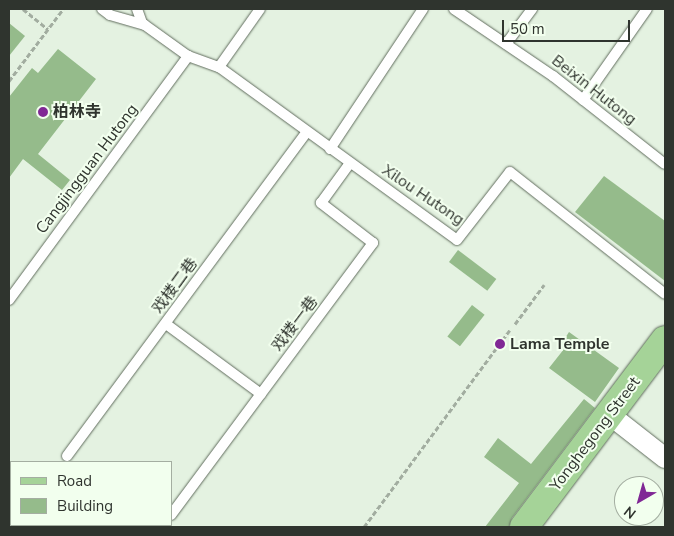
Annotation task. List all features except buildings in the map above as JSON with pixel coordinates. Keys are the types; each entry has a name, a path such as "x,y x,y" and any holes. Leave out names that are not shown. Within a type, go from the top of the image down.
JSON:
{"main road":[{"name":"Yonghegong Street","path":"524,527 665,340"}],"street":[{"path":"610,415 665,458"}],"lane":[{"path":"102,9 110,15 145,25"},
{"path":"137,9 145,25"},
{"path":"218,67 260,9"},
{"path":"330,149 423,9"},
{"name":"Beixin Hutong","path":"454,9 506,44 665,164"},
{"path":"506,44 532,9"},
{"path":"582,100 647,9"},
{"name":"Xilou Hutong","path":"145,25 188,56 218,67 457,240 510,172 665,294"},
{"name":"Cangjingguan Hutong","path":"9,300 188,56"},
{"name":"戏楼二巷","path":"67,456 307,132"},
{"name":"戏楼一巷","path":"172,514 373,243 321,203 350,163"},
{"path":"166,324 261,394"}],"path":[{"path":"23,9 48,29"},
{"path":"9,81 63,9"},
{"path":"515,324 544,285"},
{"path":"364,527 510,330"}],"shaded area":[{"path":"10,506 10,526 109,527 9,527"}],"place":[{"name":"柏林寺","path":"43,112"},
{"name":"Lama Temple","path":"500,344"}]}
